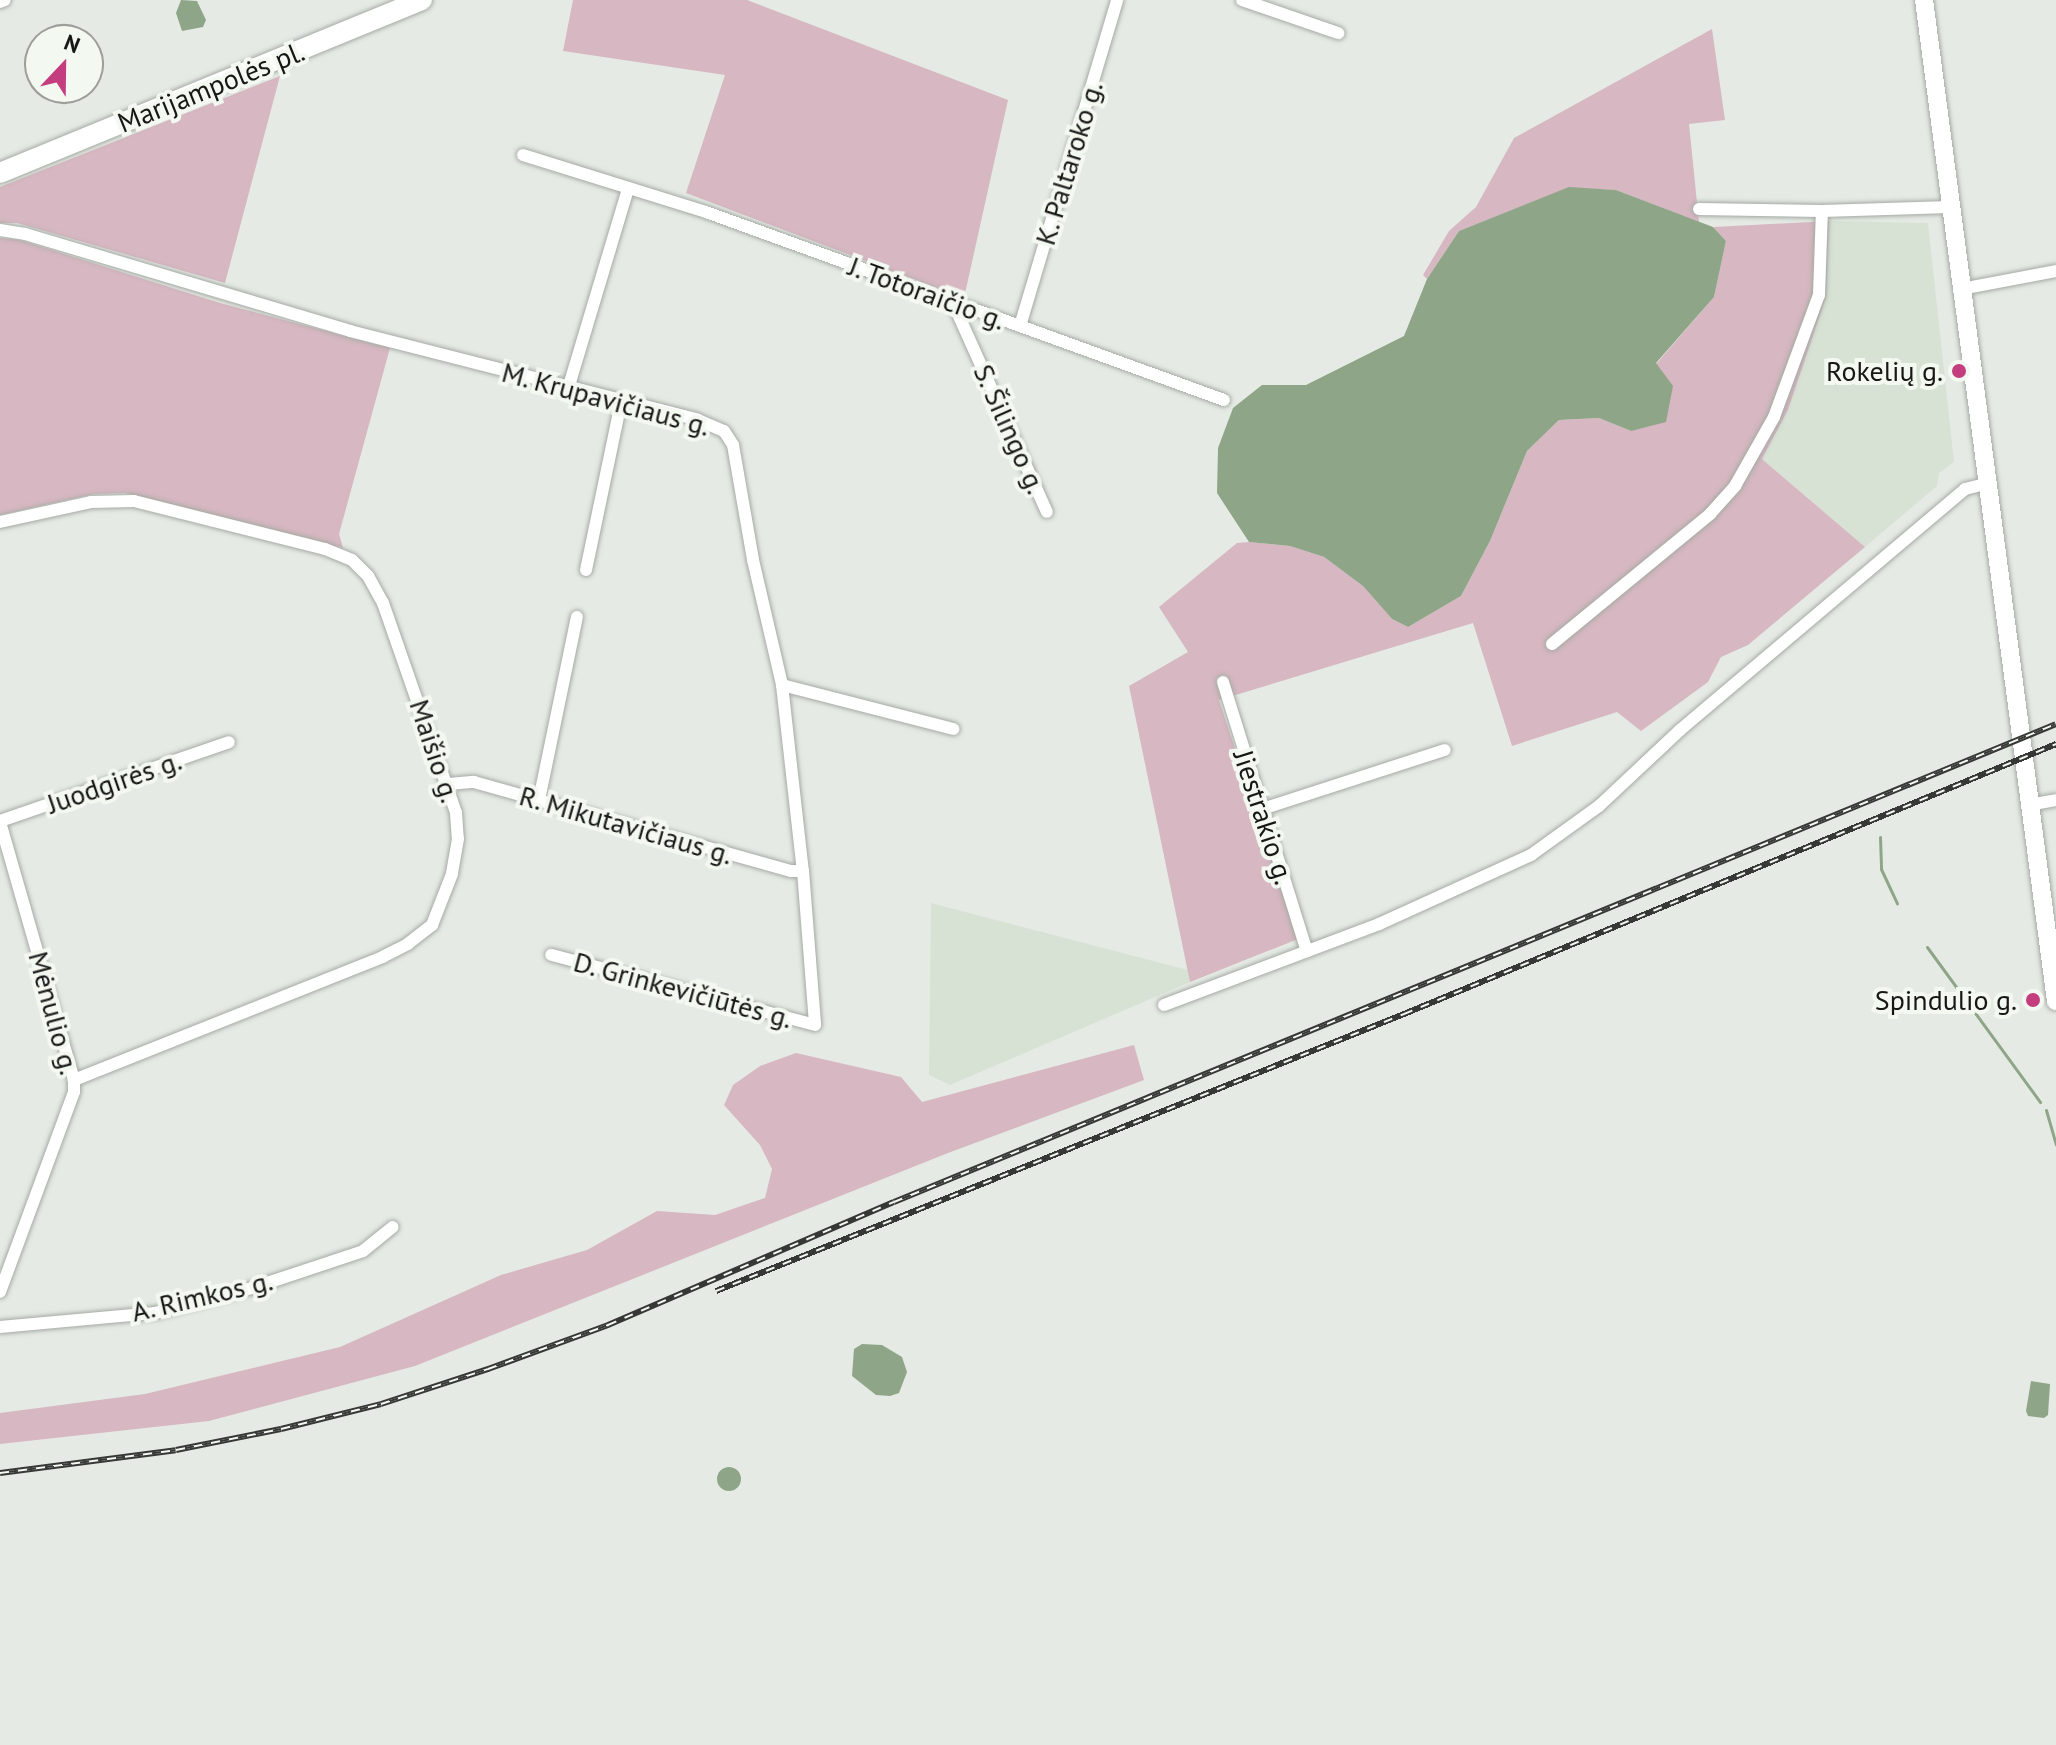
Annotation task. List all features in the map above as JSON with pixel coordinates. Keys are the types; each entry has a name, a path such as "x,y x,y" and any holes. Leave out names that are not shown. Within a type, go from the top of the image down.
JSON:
{"main road":[{"name":"Marijampolės pl.","path":"0,173 422,0"},
{"path":"1924,0 2056,1001"}],"street":[{"name":"K. Paltaroko g.","path":"1020,326 1117,0"},
{"path":"1242,0 1338,33"},
{"name":"J. Totoraičio g.","path":"523,155 706,212 1224,400"},
{"path":"568,389 628,189"},
{"path":"1699,209 1822,211 1950,207"},
{"path":"1552,644 1710,514 1735,486 1774,417 1819,295 1822,211"},
{"name":"M. Krupavičiaus g.","path":"0,230 25,234 350,331 621,403 698,420 724,431 733,445 753,560 782,685 803,871 815,1025"},
{"path":"1961,289 2056,271"},
{"name":"S. Šilingo g.","path":"953,303 1047,512"},
{"path":"586,570 621,403"},
{"path":"1164,1005 1379,924 1531,855 1599,806 1680,730 1965,489 1989,483"},
{"name":"Maišio g.","path":"0,522 91,502 134,501 325,549 352,560 368,576 383,603 449,784 458,839 452,874 432,925 408,944 383,957 74,1080"},
{"path":"539,800 577,617"},
{"name":"Jiestrakio g.","path":"1223,682 1307,951"},
{"path":"782,685 953,729"},
{"name":"Juodgirės g.","path":"0,822 229,742"},
{"path":"1262,809 1445,750"},
{"name":"R. Mikutavičiaus g.","path":"449,784 474,782 791,871 803,871"},
{"path":"2028,805 2056,800"},
{"name":"Mėnulio g.","path":"0,822 74,1080 74,1092 0,1292"},
{"name":"D. Grinkevičiūtės g.","path":"551,955 815,1025"},
{"name":"A. Rimkos g.","path":"0,1327 155,1313 252,1288 363,1251 393,1227"}],"shaded area":[{"path":"181,0 197,1 206,20 203,27 182,31 176,13"},
{"path":"573,0 747,0 1008,100 964,298 686,193 725,75 563,51"},
{"path":"1712,29 1725,120 1689,124 1699,222 1616,190 1569,188 1459,231 1427,279 1423,275 1449,231 1476,207 1514,138"},
{"path":"280,76 225,283 17,223 0,223 0,187"},
{"path":"1569,187 1616,190 1713,227 1726,241 1714,297 1656,363 1673,386 1666,422 1631,431 1599,418 1559,420 1527,451 1490,541 1461,596 1408,627 1392,619 1363,586 1324,557 1290,546 1249,542 1217,493 1218,448 1233,408 1262,385 1306,385 1404,336 1427,279 1459,231"},
{"path":"1829,221 1928,223 1954,462 1939,473 1937,486 1865,547 1762,459 1788,410 1826,297"},
{"path":"1829,221 1826,297 1788,410 1762,459 1865,547 1748,645 1721,657 1708,682 1641,731 1617,712 1512,746 1473,623 1219,700 1298,939 1190,982 1129,686 1188,652 1159,607 1237,543 1249,542 1290,546 1324,557 1363,586 1392,619 1408,627 1461,596 1490,541 1527,451 1559,420 1599,418 1631,431 1656,364 1714,297 1726,241 1713,227"},
{"path":"0,238 20,240 220,303 390,348 339,534 343,548 125,493 94,494 0,515"},
{"path":"931,903 1188,970 1190,982 950,1085 929,1075"},
{"path":"1134,1045 1144,1080 948,1153 415,1366 209,1421 0,1444 0,1413 145,1394 340,1347 501,1275 587,1250 657,1211 715,1215 765,1198 772,1169 760,1145 724,1105 733,1085 760,1066 796,1053 901,1077 922,1102"},
{"path":"862,1344 882,1345 902,1357 907,1372 899,1393 876,1395 852,1376 854,1349"},
{"path":"2031,1381 2050,1384 2048,1415 2044,1418 2028,1416 2026,1411"},
{"path":"729,1467 738,1470 741,1479 738,1488 729,1491 720,1488 717,1479 720,1470"}],"waterway":[{"path":"1880,837 1881,869 1897,903"},
{"path":"1927,947 2040,1102"},
{"path":"2046,1110 2056,1145"}],"railway":[{"path":"0,1473 176,1450 281,1429 381,1404 488,1369 608,1325 894,1202 2056,724"},
{"path":"716,1291 1404,1014 2056,744"}],"place":[{"name":"Rokelių g.","path":"1959,371"},
{"name":"Spindulio g.","path":"2033,1000"}]}
